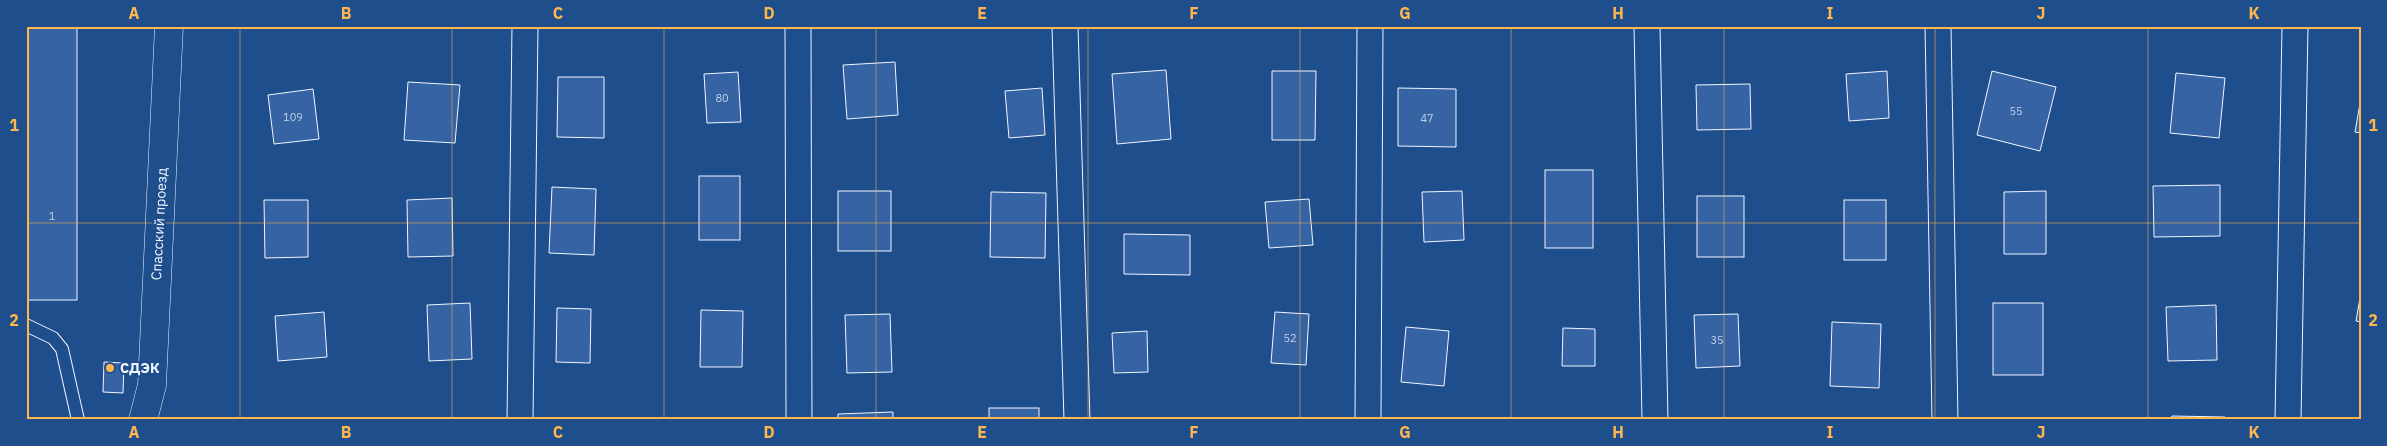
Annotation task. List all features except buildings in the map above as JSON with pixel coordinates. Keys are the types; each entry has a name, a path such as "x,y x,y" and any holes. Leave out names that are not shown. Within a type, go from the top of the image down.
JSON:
{"street":[{"name":"Спасский проезд","path":"143,420 152,386 168,26"},
{"path":"520,420 525,26"},
{"path":"798,26 799,420"},
{"path":"1065,26 1077,420"},
{"path":"1368,420 1370,26"},
{"path":"1647,26 1654,420"},
{"path":"1938,26 1945,420"},
{"path":"2288,420 2295,26"}],"lane":[{"path":"26,325 53,338 62,349 78,420"}],"place":[{"name":"СДЭК","path":"110,368"}]}
